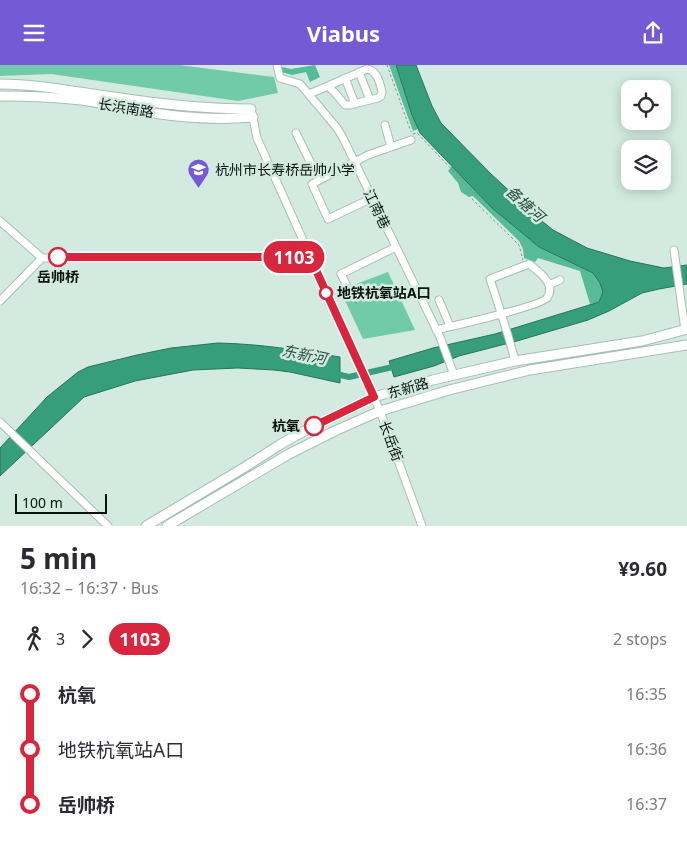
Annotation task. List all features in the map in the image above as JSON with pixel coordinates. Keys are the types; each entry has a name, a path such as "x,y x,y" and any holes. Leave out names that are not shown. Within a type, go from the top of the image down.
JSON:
{"main road":[{"name":"长浜南路","path":"0,84 25,84 119,98 252,113"},
{"name":"长浜南路","path":"0,96 34,96 82,101 152,113 190,117 238,118 252,113"},
{"name":"东新路","path":"146,526 281,444 374,397 514,361 642,341 686,331"},
{"name":"东新路","path":"167,526 290,455 337,430 380,411 449,390 530,370 687,345"},
{"name":"东新路","path":"643,353 687,351"}],"street":[{"name":"江南巷","path":"277,66 280,78 300,83 337,128 440,337 454,375"},
{"path":"309,94 367,69 372,70 382,92 378,98 345,105 328,86"},
{"path":"359,72 370,100"},
{"path":"345,78 355,104"},
{"name":"长岳街","path":"252,113 257,138 380,411 422,526"},
{"path":"384,125 391,147"},
{"path":"296,133 319,180"},
{"path":"372,198 328,219 312,184 368,155 411,140"},
{"path":"0,221 42,258 310,257"},
{"path":"346,284 341,274 396,247"},
{"path":"674,250 686,331"},
{"path":"0,301 42,258"},
{"path":"436,330 501,313 543,301 548,297 549,285 544,275 529,265 490,279 501,313 511,347 514,361"},
{"path":"549,285 560,281"},
{"path":"439,300 450,326"},
{"path":"0,422 108,526"}],"path":[{"path":"386,65 412,135 417,133 476,195 472,199 519,245 525,266"},
{"path":"346,284 355,303 387,289"}],"shaded area":[{"path":"0,65 179,65 274,77 278,93 238,101 51,74 0,76"},
{"path":"315,65 320,77 310,82 306,72 292,75 281,72 282,67 291,69"},
{"path":"389,65 396,65 418,129 413,131"},
{"path":"452,166 492,208 539,247 593,273 600,283 603,292 599,302 590,304 580,271 538,258 535,262 524,258 523,249 519,241 473,196 469,197 461,192 458,183 448,171"},
{"path":"388,272 415,330 363,339 340,290"}],"water":[{"path":"396,65 416,65 432,106 441,123 491,174 553,230 587,248 630,261 664,268 687,265 687,284 642,293 588,320 459,356 434,366 394,377 389,361 433,348 495,334 599,302 603,292 600,283 593,273 539,247 492,208 420,133 412,115"},
{"path":"218,343 264,346 340,357 340,383 290,372 238,368 193,370 135,381 84,397 0,476 0,448 47,397 78,372 88,367 137,355 171,348"}],"waterway":[{"name":"东新河","path":"332,373 349,377 397,366"}],"bus line":[{"name":"1103","path":"58,257 310,257 374,397 314,426"}],"place":[{"name":"杭州市长寿桥岳帅小学","path":"199,189"},
{"name":"岳帅桥","path":"58,257"},
{"name":"地铁杭氧站A口","path":"326,293"},
{"name":"杭氧","path":"314,426"}],"water label":[{"name":"备塘河","path":"525,204"}]}
